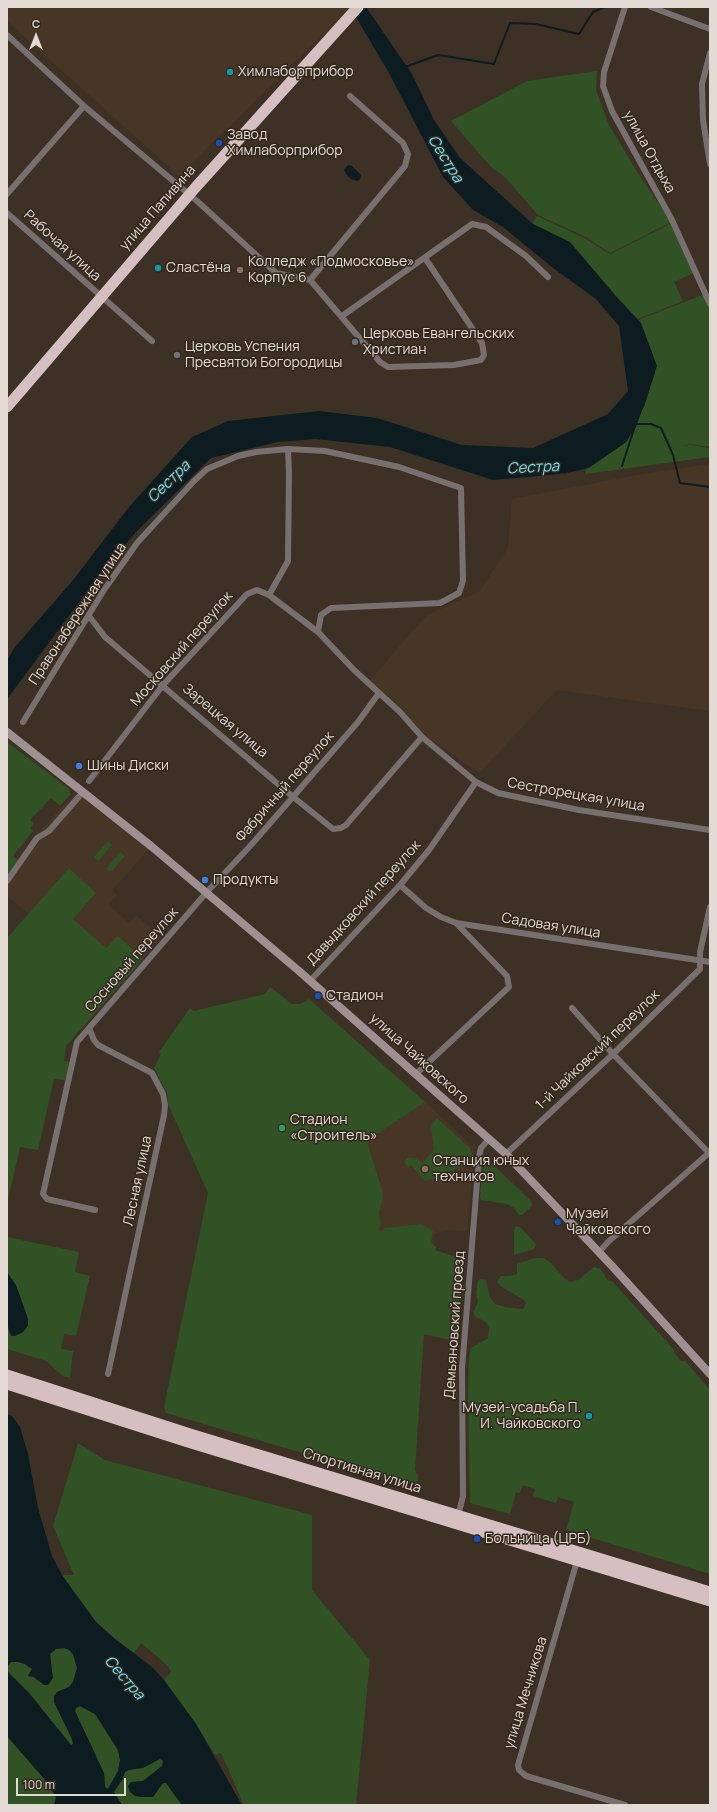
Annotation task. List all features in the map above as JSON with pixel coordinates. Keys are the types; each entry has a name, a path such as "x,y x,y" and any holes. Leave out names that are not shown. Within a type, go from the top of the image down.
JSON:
{"highway":[{"name":"улица Папивина","path":"7,407 189,195 358,7"},
{"name":"Спортивная улица","path":"7,1375 190,1434 710,1592"},
{"name":"Спортивная улица","path":"7,1384 188,1442 710,1601"}],"street":[{"name":"улица Отдыха","path":"625,7 604,72 604,86 612,111 672,220 710,304"},
{"path":"651,7 710,29"},
{"path":"7,35 84,106 189,195 276,273 310,280 380,362 388,367 454,366 480,360 484,355 482,343 426,258"},
{"path":"710,53 702,84 703,120 710,164"},
{"path":"310,280 405,166 408,154 402,143 350,96"},
{"path":"7,194 84,106"},
{"name":"Рабочая улица","path":"7,213 152,341"},
{"path":"342,316 472,224 486,227 526,256 548,277"},
{"path":"270,595 288,561 288,450"},
{"name":"Правонабережная улица","path":"23,722 104,590 137,544 194,481 207,469 238,456 288,450 325,451 399,467 461,488 463,581 459,593 440,603 331,608 321,615 318,632"},
{"name":"Московский переулок","path":"89,781 163,684 247,594 257,590 270,595 318,632 379,693"},
{"name":"Зарецкая улица","path":"89,616 105,637 163,684 292,796 333,829 341,828 346,825 422,737"},
{"name":"Сестрорецкая улица","path":"379,693 400,712 422,737 476,782 498,793 580,810 710,830"},
{"name":"Фабричный переулок","path":"206,893 252,844 369,708 379,693"},
{"name":"улица Чайковского","path":"9,734 83,792 206,893 310,981 506,1154 599,1252 710,1374"},
{"name":"Давыдковский переулок","path":"310,981 400,885 429,850 476,782"},
{"path":"7,881 37,838 49,831 83,792"},
{"name":"Садовая улица","path":"400,885 426,908 440,917 456,923 710,962"},
{"name":"Сосновый переулок","path":"95,1210 47,1199 44,1194 77,1042 206,893"},
{"name":"1-й Чайковский переулок","path":"506,1154 613,1054 700,969 700,952 710,907"},
{"path":"416,1074 510,987 507,976 456,923"},
{"path":"572,1008 613,1054 710,1153 609,1241 599,1252"},
{"name":"Лесная улица","path":"89,1028 98,1045 152,1073 163,1094 165,1105 164,1116 108,1374"},
{"name":"Демьяновский проезд","path":"458,1516 463,1496 462,1368 468,1288 479,1157 481,1148 489,1139"},
{"name":"улица Мечникова","path":"577,1561 518,1765 519,1770 526,1776 625,1805"}],"shaded area":[{"name":"Химлаборприбор","path":"7,7 352,8 283,73 179,176 7,21"},
{"path":"710,464 710,711 557,690 479,773 425,735 404,710 370,680 427,615 480,591 508,548 512,499 637,475"},
{"path":"78,790 150,848 112,890 117,895 108,905 129,923 136,915 161,937 143,959 118,937 106,948 72,919 96,893 69,868 29,914 7,896 7,881 20,862 18,860 32,840"},
{"name":"Станция юных техников","path":"425,1102 475,1148 467,1231 444,1230 435,1234 434,1250 365,1225 380,1180 367,1141"}],"green space":[{"path":"597,71 596,90 609,125 636,170 671,222 610,253 586,237 538,215 506,178 491,167 451,121 527,81"},
{"path":"537,216 584,238 610,254 672,223 699,271 674,282 683,301 632,321 529,229"},
{"path":"559,255 610,296 638,333 650,372 635,420 639,419 637,419 655,372 641,331 633,322 705,294 710,302 710,447 690,444 681,446 690,445 710,448 710,457 585,474 587,462 622,439 631,422 647,374 637,336 611,301 558,259"},
{"path":"7,742 68,788 71,794 60,806 51,798 30,820 34,823 30,828 33,831 13,856 20,862 7,881"},
{"path":"108,841 112,845 98,861 94,857"},
{"path":"120,852 125,856 111,872 106,869"},
{"path":"69,868 96,893 73,919 106,948 118,936 143,959 66,1046 64,1061 70,1062 65,1080 54,1079 38,1150 20,1147 7,1204 7,938"},
{"path":"270,987 292,1004 301,1004 309,999 425,1102 367,1141 382,1189 383,1198 379,1213 381,1225 378,1229 383,1231 384,1228 422,1224 433,1231 431,1243 436,1247 435,1250 464,1260 458,1342 424,1334 415,1470 418,1475 418,1482 414,1484 408,1484 166,1413 164,1407 208,1193 168,1104 168,1095 154,1068 161,1054 159,1052 190,1008 194,1011 265,994"},
{"path":"437,1118 470,1148 472,1156 470,1162 453,1171 441,1183 433,1179 425,1181 411,1165 407,1166 404,1162 407,1158 414,1158 423,1162 434,1150 431,1126"},
{"path":"485,1160 489,1161 531,1201 533,1205 522,1215 519,1215 514,1208 507,1204 481,1200 483,1164"},
{"path":"516,1226 520,1227 536,1244 534,1249 514,1255 514,1230"},
{"path":"7,1237 79,1252 75,1272 90,1276 76,1336 64,1334 61,1349 73,1351 70,1378 63,1376 46,1361 7,1349 7,1323 9,1332 15,1336 23,1332 28,1326 28,1319 20,1296 7,1272"},
{"name":"Музей-усадьба П. И. Чайковского","path":"534,1258 544,1258 570,1282 578,1280 594,1267 601,1269 607,1280 613,1282 674,1350 674,1353 681,1361 685,1361 710,1390 710,1574 566,1530 574,1502 558,1497 556,1503 533,1496 535,1489 523,1485 520,1493 516,1492 510,1514 470,1503 468,1404 469,1357 471,1348 488,1338 489,1328 487,1323 476,1317 473,1313 478,1302 476,1293 478,1281 481,1279 486,1280 490,1297 495,1304 504,1307 523,1309 526,1303 524,1300 502,1287 497,1282 501,1276 517,1274 517,1264"},
{"path":"78,1443 105,1460 312,1515 312,1590 370,1660 356,1805 244,1805 221,1753 215,1755 196,1724 164,1680 171,1672 167,1665 141,1643 134,1653 115,1639 96,1622 79,1600 62,1575 74,1575 53,1526"},
{"path":"64,1648 73,1654 77,1668 73,1682 69,1687 57,1692 54,1702 72,1739 73,1744 71,1745 29,1693 8,1673 7,1667 11,1662 25,1664 32,1669 28,1676 34,1677 39,1682 51,1661 50,1654 56,1649"},
{"path":"80,1706 95,1714 118,1750 120,1760 118,1771 108,1789 105,1787 105,1778 75,1711 76,1708"},
{"path":"7,1736 46,1781 56,1797 54,1805 7,1805"},
{"path":"160,1759 163,1760 162,1766 143,1781 136,1782 135,1796 153,1797 162,1784 166,1783 182,1805 122,1805 114,1792 122,1780 125,1772"}],"water":[{"path":"350,7 366,7 412,74 434,120 460,158 533,224 570,242 641,323 657,366 644,407 613,444 560,474 493,480 390,447 315,439 278,442 211,458 136,532 98,577 7,699 7,660 15,647 74,579 129,507 192,437 228,421 319,411 377,418 462,445 533,448 608,414 628,391 619,326 596,299 553,268 503,227 473,210 443,177 389,73"},
{"path":"348,165 352,166 361,175 360,179 357,181 351,179 346,174 344,170"},
{"path":"7,1272 16,1285 28,1319 28,1326 23,1332 15,1336 11,1336 7,1323"},
{"path":"7,1414 12,1416 20,1427 28,1454 38,1508 52,1556 62,1575 96,1622 115,1639 152,1667 164,1680 196,1724 242,1805 182,1805 166,1783 163,1783 153,1797 135,1796 130,1792 128,1786 131,1782 143,1781 162,1766 163,1761 160,1759 143,1768 128,1770 125,1772 122,1780 114,1792 122,1805 54,1805 56,1797 46,1781 7,1736","holes":["64,1648 73,1654 77,1668 73,1682 69,1687 57,1692 54,1696 54,1702 73,1744 71,1745 29,1693 9,1673 7,1667 11,1662 25,1664 32,1669 28,1676 34,1677 44,1685 48,1685 53,1678 50,1654 56,1649","80,1706 95,1714 118,1750 120,1760 118,1771 108,1789 105,1787 104,1773 75,1711 76,1708"]}],"waterway":[{"path":"405,67 438,55 494,64 510,23 536,24 579,34 593,12 605,7"},
{"name":"Сестра","path":"564,467 586,462 621,438 630,424 636,408"},
{"path":"622,466 636,423"},
{"path":"630,424 651,424 661,428 673,455 680,483 710,487"}],"place":[{"name":"Химлаборприбор","path":"230,72"},
{"name":"Завод Химлаборприбор","path":"219,143"},
{"name":"Сластёна","path":"158,268"},
{"name":"Колледж «Подмосковье» Корпус 6","path":"240,270"},
{"name":"Церковь Евангельских Христиан","path":"355,342"},
{"name":"Церковь Успения Пресвятой Богородицы","path":"177,355"},
{"name":"Шины Диски","path":"79,766"},
{"name":"Продукты","path":"205,880"},
{"name":"Стадион","path":"318,996"},
{"name":"Стадион «Строитель»","path":"282,1128"},
{"name":"Станция юных техников","path":"425,1169"},
{"name":"Музей Чайковского","path":"558,1222"},
{"name":"Музей-усадьба П. И. Чайковского","path":"589,1416"},
{"name":"Больница (ЦРБ)","path":"477,1539"}]}
